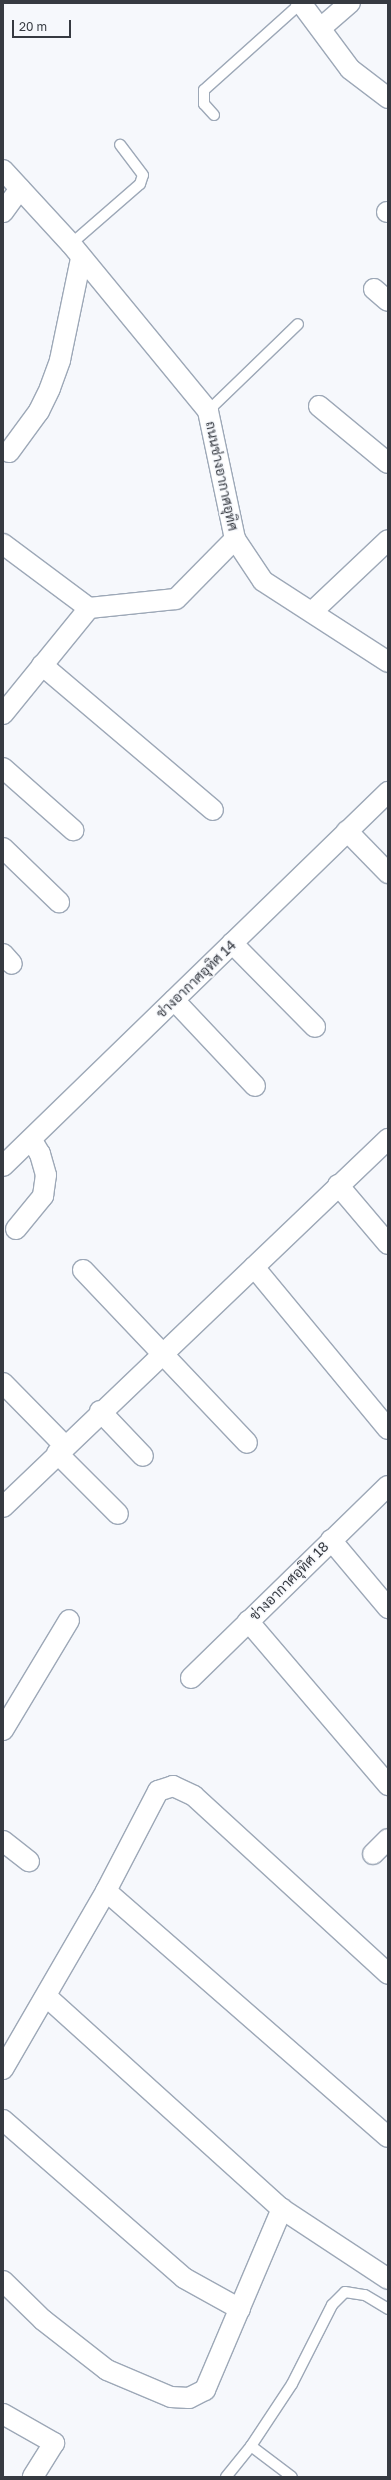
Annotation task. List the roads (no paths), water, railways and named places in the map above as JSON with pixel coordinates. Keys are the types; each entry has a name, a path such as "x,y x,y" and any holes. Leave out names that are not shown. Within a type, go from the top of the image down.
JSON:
{"street":[{"path":"301,3 322,27 350,69 388,98"},
{"path":"322,27 350,3"},
{"name":"ถนนช่างอากาศอุทิศ","path":"3,170 76,251 208,411 235,539 264,581 313,611 388,662"},
{"path":"3,212 20,189"},
{"path":"9,452 39,411 50,388 60,360 76,251"},
{"path":"319,406 388,463"},
{"path":"3,544 89,608 176,599 235,539"},
{"path":"313,611 388,540"},
{"path":"3,714 89,608"},
{"path":"42,665 213,810"},
{"path":"3,768 73,830"},
{"name":"ช่างอากาศอุทิศ 14","path":"3,1166 388,792"},
{"path":"347,831 388,873"},
{"path":"3,848 59,902"},
{"path":"232,944 315,1027"},
{"path":"174,1000 255,1086"},
{"path":"16,1228 42,1196 46,1175 40,1154 31,1139"},
{"path":"3,1507 60,1449 388,1139"},
{"path":"338,1186 388,1244"},
{"path":"254,1267 388,1429"},
{"path":"83,1270 163,1351 247,1443"},
{"path":"3,1383 118,1514"},
{"path":"100,1411 143,1456"},
{"name":"ช่างอากาศอุทิศ 18","path":"192,1678 248,1621 388,1486"},
{"path":"331,1540 388,1608"},
{"path":"3,1730 69,1620"},
{"path":"248,1621 388,1785"},
{"path":"3,2069 47,1997 106,1891 158,1791 173,1786 194,1796 388,1974"},
{"path":"373,1854 388,1839"},
{"path":"3,1841 29,1861"},
{"path":"106,1891 388,2137"},
{"path":"47,1997 282,2209 388,2279"},
{"path":"3,2120 184,2278 240,2309"},
{"path":"3,2282 43,2320 108,2370 170,2397 189,2398 205,2390 282,2209"},
{"path":"3,2414 54,2443 33,2477"}],"lane":[{"path":"214,115 204,104 204,90 301,3"},
{"path":"76,251 140,184 143,175 120,145"},
{"path":"208,411 298,324"},
{"path":"226,2477 251,2446 292,2384 332,2305 345,2292 364,2295 388,2309"},
{"path":"251,2446 292,2477"}]}
